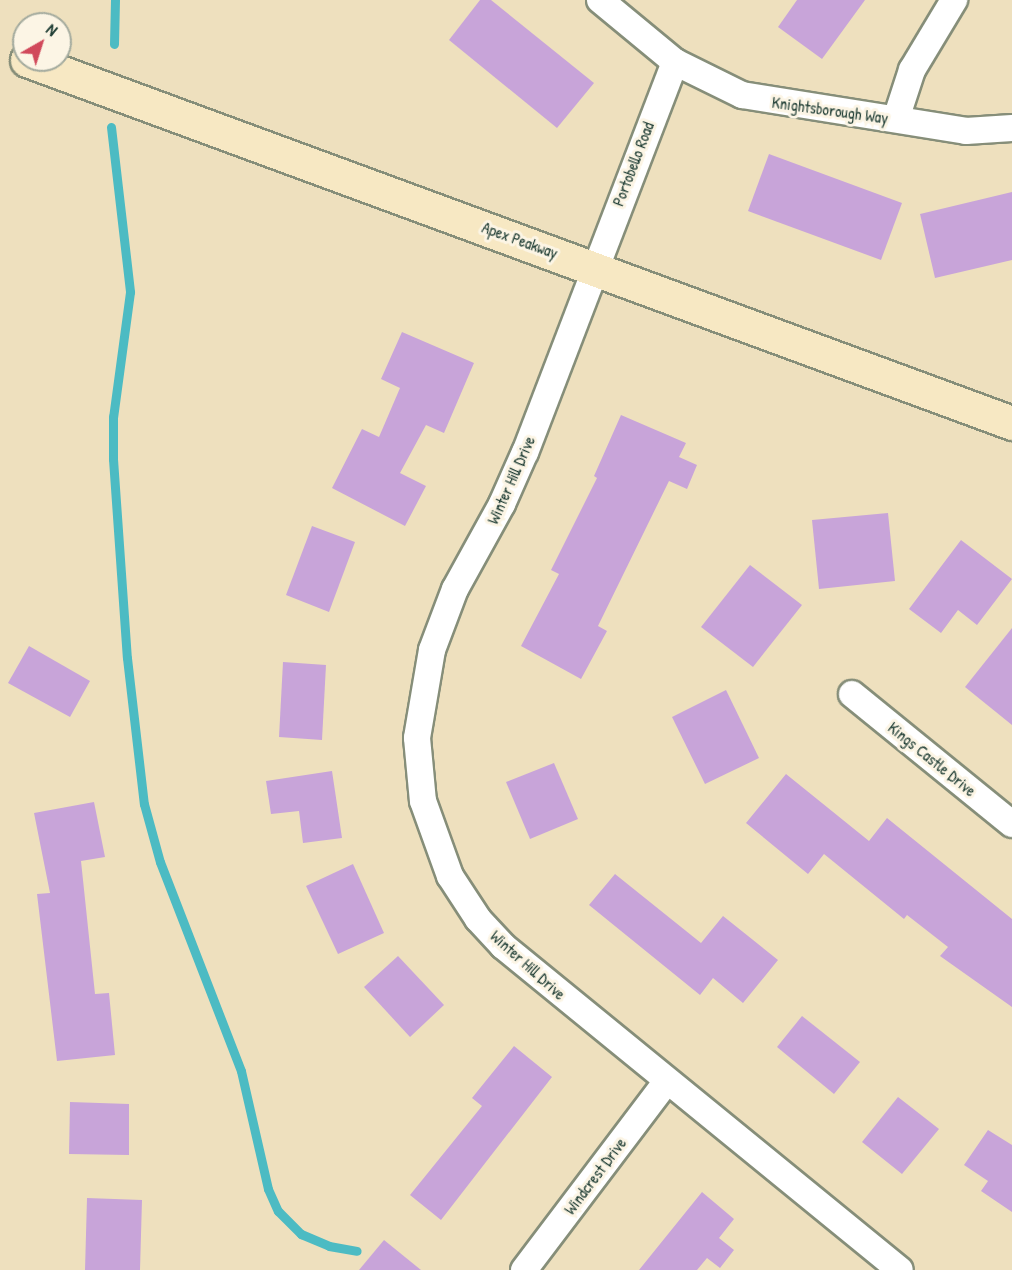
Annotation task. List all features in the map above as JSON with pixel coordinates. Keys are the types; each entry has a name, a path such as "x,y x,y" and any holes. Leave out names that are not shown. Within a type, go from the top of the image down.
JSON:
{"main road":[{"name":"Apex Peakway","path":"58,72 595,267 1012,423"}],"street":[{"name":"Knightsborough Way","path":"600,0 675,62 742,95 896,119 912,70 954,0"},
{"name":"Portobello Road","path":"595,267 675,62"},
{"path":"896,119 966,131 1012,128"},
{"name":"Winter Hill Drive","path":"595,267 502,504 455,589 442,621 425,674 417,760 423,801 450,876 478,919 503,946 666,1082 900,1270"},
{"name":"Kings Castle Drive","path":"852,694 1012,824"},
{"name":"Windcrest Drive","path":"524,1270 666,1082"}],"building":[{"path":"480,0 491,0 594,83 557,128 449,40"},
{"path":"797,0 865,0 822,59 778,27"},
{"path":"769,154 902,203 881,260 748,211"},
{"path":"1012,192 1012,260 935,278 920,214"},
{"path":"402,332 474,363 444,433 426,425 400,473 426,486 405,526 332,488 362,429 379,437 400,388 381,379"},
{"path":"621,415 686,443 679,457 697,465 687,489 669,481 598,626 607,631 581,679 521,646 559,574 551,570 597,478 594,476"},
{"path":"888,513 895,581 819,589 812,520"},
{"path":"312,526 355,542 329,612 286,595"},
{"path":"961,540 1012,579 977,625 958,610 941,633 909,609"},
{"path":"750,565 802,605 753,667 701,627"},
{"path":"1012,628 1012,725 965,687"},
{"path":"29,646 90,681 70,717 8,683"},
{"path":"283,662 326,665 322,740 279,737"},
{"path":"726,690 759,758 705,784 672,717"},
{"path":"554,763 578,819 530,839 506,782"},
{"path":"332,771 342,838 303,843 299,811 271,814 266,781"},
{"path":"786,774 869,841 887,818 1012,919 1012,1007 940,956 948,947 907,915 904,919 824,854 808,874 746,823"},
{"path":"94,802 105,857 81,861 95,994 109,993 115,1055 57,1061 37,894 50,893 34,813"},
{"path":"353,864 384,933 338,954 306,886"},
{"path":"615,874 701,943 723,916 778,960 743,1003 713,978 700,995 589,905"},
{"path":"398,956 444,1005 410,1037 364,987"},
{"path":"802,1016 860,1062 834,1094 777,1047"},
{"path":"514,1046 552,1077 441,1220 410,1195 482,1106 472,1098"},
{"path":"898,1097 939,1129 902,1174 862,1142"},
{"path":"70,1102 129,1104 129,1155 69,1154"},
{"path":"988,1130 1012,1145 1012,1212 981,1191 988,1181 964,1165"},
{"path":"702,1192 734,1219 719,1238 734,1250 720,1268 707,1258 697,1270 639,1270"},
{"path":"87,1198 142,1200 140,1270 85,1270"},
{"path":"384,1240 421,1270 359,1270"}],"waterway":[{"path":"114,44 115,0"},
{"path":"111,127 130,292 113,417 113,459 127,658 144,804 160,862 241,1071 268,1189 278,1211 301,1234 329,1246 357,1251"}]}
